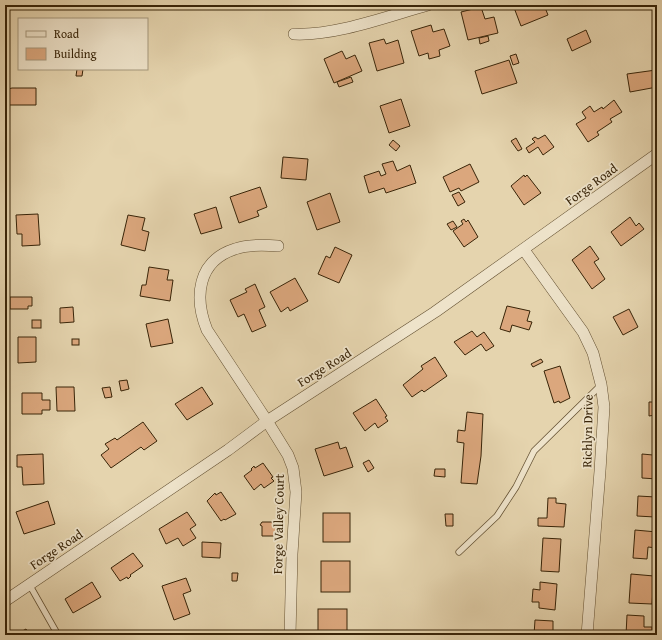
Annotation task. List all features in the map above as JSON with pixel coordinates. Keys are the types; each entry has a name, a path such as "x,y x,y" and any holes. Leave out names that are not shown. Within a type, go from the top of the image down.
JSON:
{"street":[{"path":"294,34 311,35 337,30 428,5"},
{"name":"Forge Road","path":"5,601 228,450 267,421 416,324 524,250 657,154"},
{"name":"Forge Valley Court","path":"278,246 237,248 224,254 213,262 205,274 199,292 201,315 207,330 288,455 295,482 290,635"},
{"name":"Richlyn Drive","path":"524,250 583,332 593,353 601,384 604,407 587,635"}],"lane":[{"path":"458,552 497,516 516,487 534,451 601,384"},
{"path":"28,584 58,635"}],"building":[{"path":"513,5 544,5 548,15 521,26"},
{"path":"481,7 485,19 494,17 498,33 468,40 461,12"},
{"path":"431,25 433,32 444,29 450,46 439,50 440,56 429,59 428,53 419,56 411,31"},
{"path":"586,30 591,42 572,51 567,39"},
{"path":"488,36 489,41 480,44 479,38"},
{"path":"384,39 386,44 398,40 404,63 377,71 369,43"},
{"path":"342,51 346,59 355,55 362,71 334,83 324,59"},
{"path":"516,54 519,63 513,65 510,56"},
{"path":"509,60 517,83 482,94 475,71"},
{"path":"77,70 83,70 82,76 76,76"},
{"path":"656,70 657,87 630,92 627,74"},
{"path":"351,77 353,82 339,87 337,82"},
{"path":"36,88 36,105 8,105 8,89"},
{"path":"401,99 410,126 389,133 380,106"},
{"path":"614,100 622,112 610,119 612,122 597,132 599,135 588,142 576,124 586,118 582,112 590,106 594,112 602,107 603,109"},
{"path":"545,135 554,147 543,155 538,147 529,153 526,148 535,142 532,139 535,137 538,139"},
{"path":"516,138 522,149 518,151 511,141"},
{"path":"393,140 400,146 396,151 389,145"},
{"path":"283,157 308,159 306,180 281,178"},
{"path":"393,161 397,171 410,165 416,183 386,193 384,188 369,193 364,176 379,171 381,176 386,174 382,164"},
{"path":"470,164 479,182 461,191 459,188 450,192 443,177"},
{"path":"524,175 525,177 527,175 541,193 524,205 511,186"},
{"path":"260,187 267,207 257,211 259,216 239,223 230,197"},
{"path":"459,192 465,202 458,206 452,195"},
{"path":"330,193 340,222 317,230 307,202"},
{"path":"216,207 222,228 201,234 194,214"},
{"path":"38,214 40,245 22,246 22,234 17,234 16,215"},
{"path":"128,215 145,218 142,230 149,232 145,251 121,245"},
{"path":"630,217 636,226 639,223 644,229 621,246 611,232"},
{"path":"464,219 466,222 468,220 478,237 464,247 453,231 463,224 461,221"},
{"path":"453,221 457,227 451,230 447,224"},
{"path":"590,246 599,259 594,262 605,279 592,289 572,260"},
{"path":"335,247 352,255 339,283 318,274 326,256 330,258"},
{"path":"149,267 169,270 167,280 173,280 170,301 140,296 142,285 146,285"},
{"path":"295,278 308,301 290,311 288,307 281,312 270,292"},
{"path":"255,284 265,307 259,310 266,326 252,332 244,314 238,317 230,300 247,292 245,289"},
{"path":"10,297 32,297 32,306 28,306 28,309 10,309"},
{"path":"507,306 530,311 527,321 532,322 529,330 512,325 510,332 500,329"},
{"path":"73,307 74,322 60,323 60,308"},
{"path":"629,309 638,327 623,335 613,317"},
{"path":"168,319 173,343 151,347 146,324"},
{"path":"32,320 41,320 41,328 32,328"},
{"path":"472,331 477,337 484,332 494,346 486,351 481,344 465,355 454,342"},
{"path":"18,337 36,337 36,362 18,363"},
{"path":"72,339 79,339 79,345 72,345"},
{"path":"435,357 447,376 424,392 422,390 412,397 403,385 423,369 421,366"},
{"path":"541,359 543,362 533,367 531,364"},
{"path":"560,366 570,398 560,403 559,401 554,403 544,371"},
{"path":"127,380 129,389 121,391 119,381"},
{"path":"56,387 74,387 75,411 57,411"},
{"path":"110,387 112,397 105,398 102,388"},
{"path":"202,387 213,404 187,420 175,404"},
{"path":"22,393 42,393 42,400 50,400 50,410 42,410 42,414 22,414"},
{"path":"376,399 387,416 385,417 388,421 378,428 375,423 365,431 353,413"},
{"path":"649,402 657,402 657,429 655,429 655,422 653,422 655,415 649,416"},
{"path":"467,412 483,414 481,456 477,484 461,483 464,443 457,442 458,430 465,431"},
{"path":"143,422 157,441 144,450 141,447 111,468 101,455 109,449 105,444 115,438 117,440"},
{"path":"338,442 340,449 346,447 353,467 324,476 315,449"},
{"path":"653,450 657,450 657,479 642,478 642,454 653,455"},
{"path":"43,454 44,484 23,485 22,467 17,467 17,455"},
{"path":"369,460 374,468 368,472 363,463"},
{"path":"263,463 273,477 271,478 274,481 264,488 261,484 254,490 244,476 252,470 251,469 254,466 255,468"},
{"path":"435,469 445,469 445,477 434,476"},
{"path":"221,492 236,514 221,521 207,501 215,493 216,495"},
{"path":"638,496 656,497 655,517 637,516"},
{"path":"548,498 556,498 556,503 566,504 564,527 538,526 538,518 547,518"},
{"path":"48,501 55,524 24,534 16,512"},
{"path":"187,512 196,525 190,529 196,538 183,546 178,538 166,544 159,529"},
{"path":"323,513 350,513 350,542 323,542"},
{"path":"445,514 453,514 453,526 446,526"},
{"path":"262,522 277,522 277,536 262,536 262,526 260,525"},
{"path":"635,530 657,532 657,548 648,547 647,559 633,558"},
{"path":"543,538 561,539 559,572 541,571"},
{"path":"202,542 221,543 220,558 202,557"},
{"path":"133,553 143,566 130,575 131,576 128,579 127,577 120,581 111,568"},
{"path":"321,561 350,561 350,592 321,592"},
{"path":"232,573 238,573 237,581 232,581"},
{"path":"631,574 654,576 652,604 629,603"},
{"path":"186,578 191,591 183,594 190,614 174,620 162,586"},
{"path":"92,582 101,597 73,613 65,599"},
{"path":"540,582 557,584 555,610 539,608 539,602 532,602 533,589 540,590"},
{"path":"318,609 347,609 347,635 318,635"},
{"path":"627,615 644,616 644,627 652,627 652,635 626,635"},
{"path":"535,620 553,621 553,635 534,635"},
{"path":"26,629 30,635 15,635"}]}
